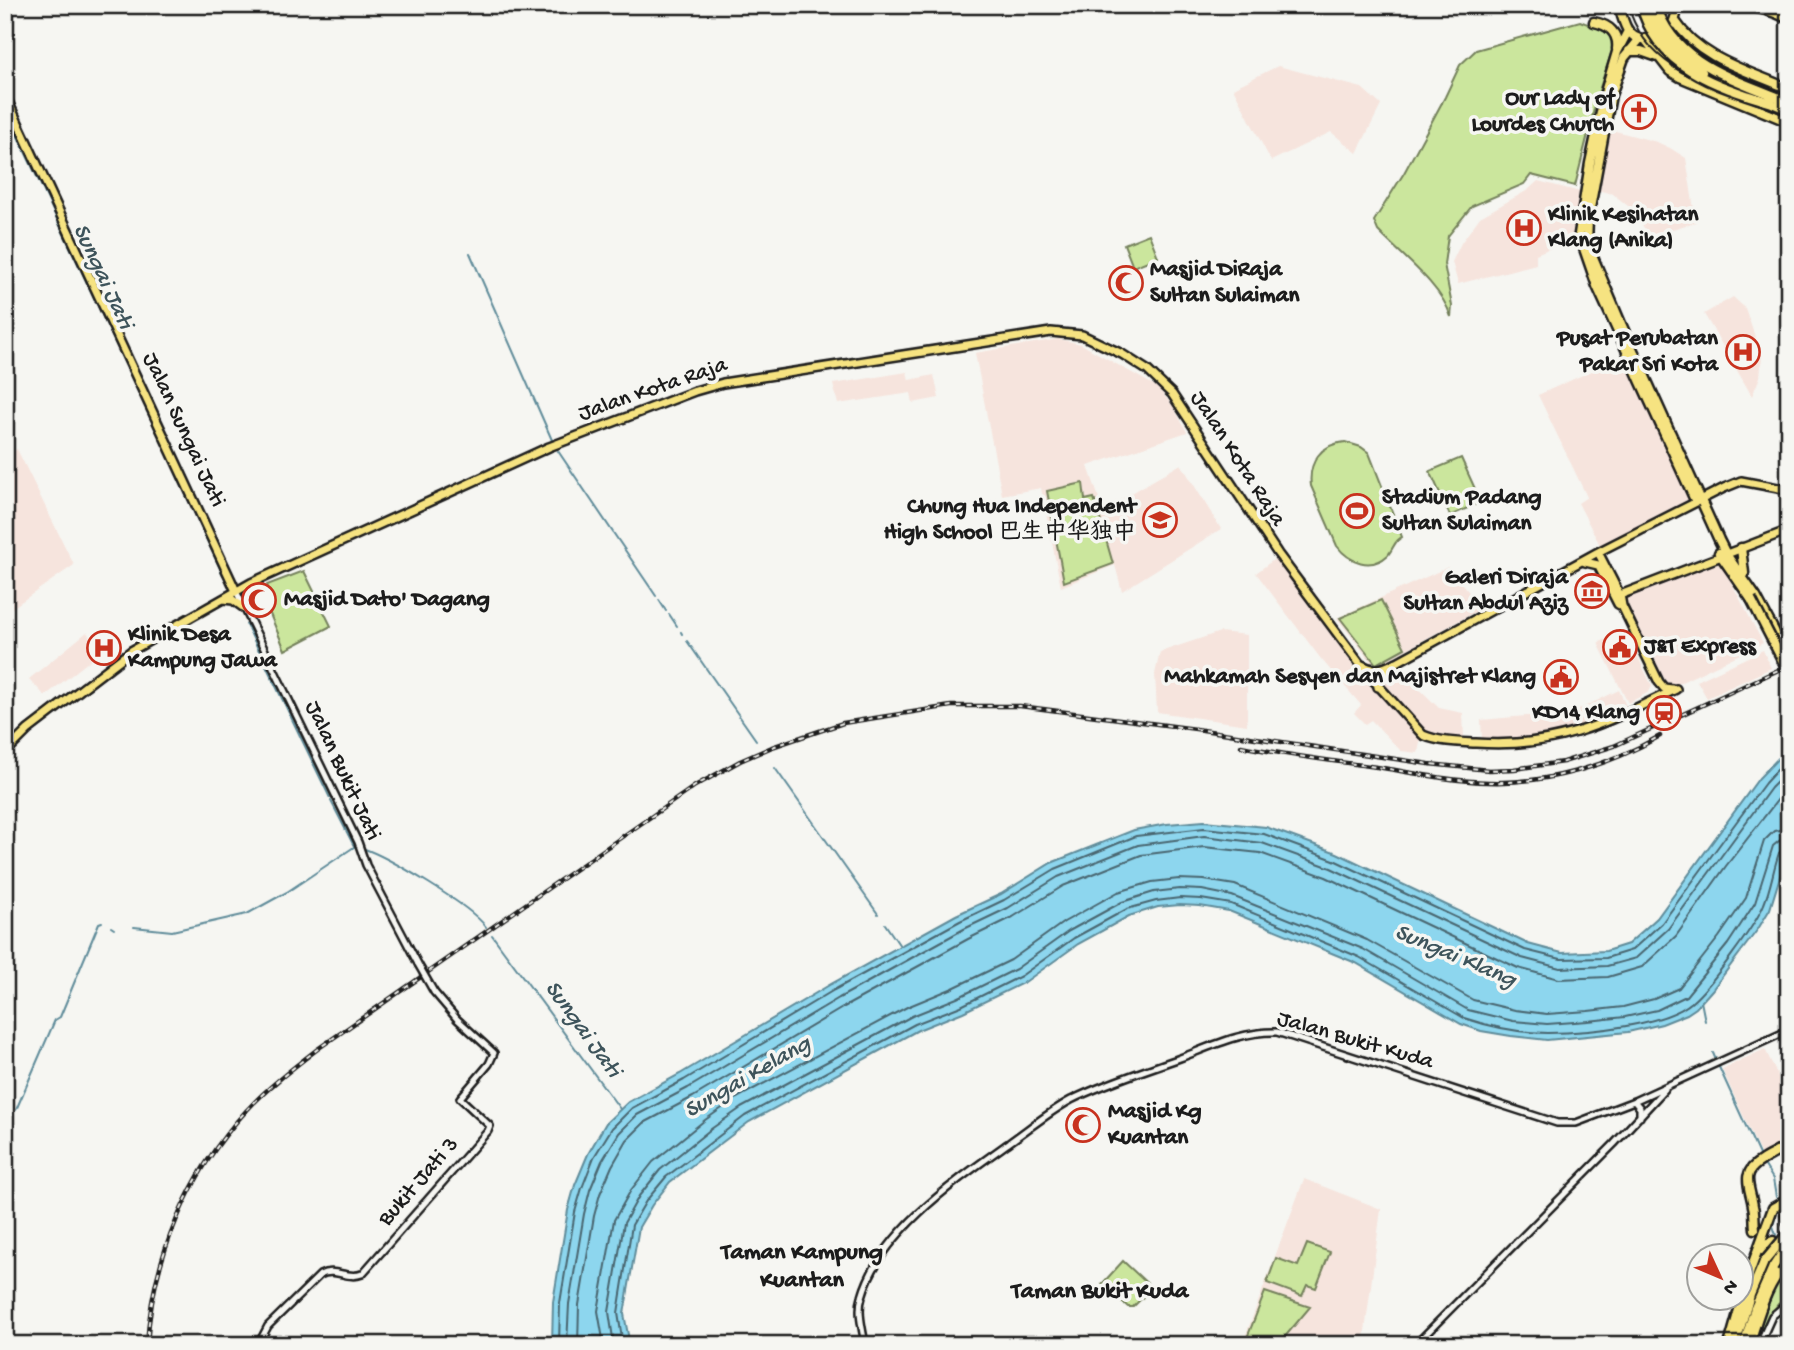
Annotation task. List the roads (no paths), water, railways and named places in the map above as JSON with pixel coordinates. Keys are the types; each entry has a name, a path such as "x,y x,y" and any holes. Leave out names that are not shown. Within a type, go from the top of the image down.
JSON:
{"highway":[{"path":"1619,5 1624,26 1628,31 1642,39 1670,71 1680,78 1789,122"},
{"path":"1641,5 1652,33 1672,59 1691,72 1712,83 1789,102"},
{"path":"1648,5 1657,29 1665,41 1688,64 1711,78 1775,100"},
{"path":"1656,5 1672,38 1698,61 1775,100 1789,110"},
{"path":"1676,5 1675,21 1669,29 1642,39 1629,51 1619,71 1606,117 1586,232 1592,258 1723,555 1754,598 1789,659"},
{"path":"1675,21 1684,33 1707,52 1789,89"},
{"path":"1594,22 1611,29 1618,44 1597,126 1579,234 1597,286 1699,501"},
{"path":"1617,52 1628,31"},
{"path":"1629,51 1641,51 1661,59"},
{"path":"1741,548 1741,562 1746,579 1789,673"},
{"path":"1723,555 1746,579"},
{"path":"1789,1142 1780,1151 1752,1167 1746,1175 1753,1204 1755,1229 1773,1208 1789,1199"},
{"path":"1735,1345 1750,1295 1764,1262 1789,1230 1786,1216 1789,1204"},
{"path":"1756,1255 1773,1208"},
{"path":"1749,1345 1783,1252 1781,1247 1773,1241 1765,1244 1756,1260"},
{"path":"1744,1345 1755,1308 1789,1243"},
{"path":"1774,1271 1788,1262"},
{"path":"1729,1345 1729,1331 1736,1312"}],"main road":[{"path":"1723,5 1754,7 1775,12 1789,20"},
{"name":"Jalan Sungai Jati","path":"5,95 236,592"},
{"name":"Jalan Kota Raja","path":"5,753 27,730 143,643 251,583 550,447 711,386 1051,332 1072,333 1090,338 1122,354 1147,370 1172,394 1258,527 1378,687 1423,735 1433,739 1489,744 1569,736 1676,688 1667,690 1659,682"},
{"path":"1362,664 1378,670 1397,662 1598,552 1741,481 1789,489"},
{"path":"1620,595 1789,530"},
{"path":"1598,552 1659,682 1661,692 1655,699"},
{"path":"1582,562 1598,565 1618,604 1622,606"},
{"path":"226,569 239,583 251,583"},
{"path":"226,569 228,581 220,600 233,600 244,608"},
{"path":"1378,687 1379,680 1397,662"}],"street":[{"name":"Jalan Bukit Jati","path":"236,592 366,865 418,964 435,992 457,1019 494,1054 489,1064 460,1098 490,1126"},
{"name":"Jalan Bukit Kuda","path":"865,1345 860,1308 876,1266 895,1239 931,1203 1050,1112 1073,1100 1225,1040 1257,1032 1277,1032 1557,1123 1576,1123 1633,1101 1789,1030"},
{"path":"1415,1345 1640,1117 1667,1086"},
{"path":"1644,1096 1647,1102 1646,1110"},
{"path":"1633,1101 1640,1108 1640,1117"},
{"name":"Bukit Jati 3","path":"258,1345 268,1326 320,1275 331,1271 357,1276 362,1274 490,1126"},
{"path":"1759,1345 1772,1316 1789,1302"}],"water":[{"path":"1789,747 1789,847 1770,909 1712,990 1687,1014 1662,1024 1628,1032 1547,1040 1481,1031 1461,1024 1356,963 1229,911 1200,906 1158,907 1129,916 1078,944 1025,982 918,1030 749,1122 670,1182 639,1227 624,1314 630,1345 552,1345 553,1302 568,1210 588,1154 606,1123 628,1102 831,984 956,915 1001,894 1051,863 1134,830 1167,824 1204,821 1266,827 1337,853 1528,944 1562,953 1606,951 1628,944 1657,918 1759,778"}],"waterway":[{"name":"Sungai Jati","path":"5,109 170,459"},
{"path":"470,253 552,440"},
{"path":"558,451 656,596"},
{"name":"Sungai Jati","path":"176,473 223,575"},
{"path":"659,600 666,611"},
{"path":"669,614 677,626"},
{"name":"Sungai Jati","path":"246,624 330,798"},
{"path":"687,641 756,740"},
{"path":"775,768 878,914"},
{"name":"Sungai Jati","path":"331,801 354,846"},
{"path":"134,927 172,931 247,914 287,892 354,847"},
{"name":"Sungai Jati","path":"362,848 429,883 464,907 486,927"},
{"path":"16,1110 55,1020 60,1017 99,923 102,922"},
{"path":"885,924 900,946"},
{"name":"Sungai Jati","path":"492,935 620,1109"},
{"path":"1701,1001 1705,1021"},
{"path":"1713,1053 1716,1060"},
{"path":"1719,1067 1760,1157"},
{"path":"1765,1166 1773,1179 1776,1197"},
{"path":"1776,1215 1773,1226 1776,1235"}],"tram line":[{"path":"1628,5 1638,30 1653,49 1672,65 1717,89 1789,117"}],"railway":[{"path":"147,1345 156,1281 177,1219 207,1162 225,1136 263,1094 319,1048 695,786 772,747 843,723 951,706 1020,706 1429,764 1489,770 1514,769 1563,762 1614,746 1789,665"},
{"path":"1241,746 1446,778 1510,782 1577,771 1620,756 1660,736"}],"place":[{"name":"Our Lady of Lourdes Church","path":"1639,112"},
{"name":"Klinik Kesihatan Klang (Anika)","path":"1524,228"},
{"name":"Masjid DiRaja Sultan Sulaiman","path":"1126,283"},
{"name":"Pusat Perubatan Pakar Sri Kota","path":"1743,352"},
{"name":"Stadium Padang Sultan Sulaiman","path":"1357,511"},
{"name":"Chung Hua Independent High School 巴生中华独中","path":"1160,520"},
{"name":"Galeri Diraja Sultan Abdul Aziz","path":"1592,591"},
{"name":"Masjid Dato' Dagang","path":"259,600"},
{"name":"J&T Express","path":"1620,647"},
{"name":"Klinik Desa Kampung Jawa","path":"104,648"},
{"name":"Mahkamah Sesyen dan Majistret Klang","path":"1561,677"},
{"name":"KD14 Klang","path":"1664,713"},
{"name":"Masjid Kg Kuantan","path":"1083,1125"}],"district":[{"name":"Taman Kampung Kuantan","path":"802,1267"},
{"name":"Taman Bukit Kuda","path":"1100,1292"}],"water label":[{"name":"Sungai Klang","path":"1455,957"},
{"name":"Sungai Kelang","path":"748,1078"}]}
